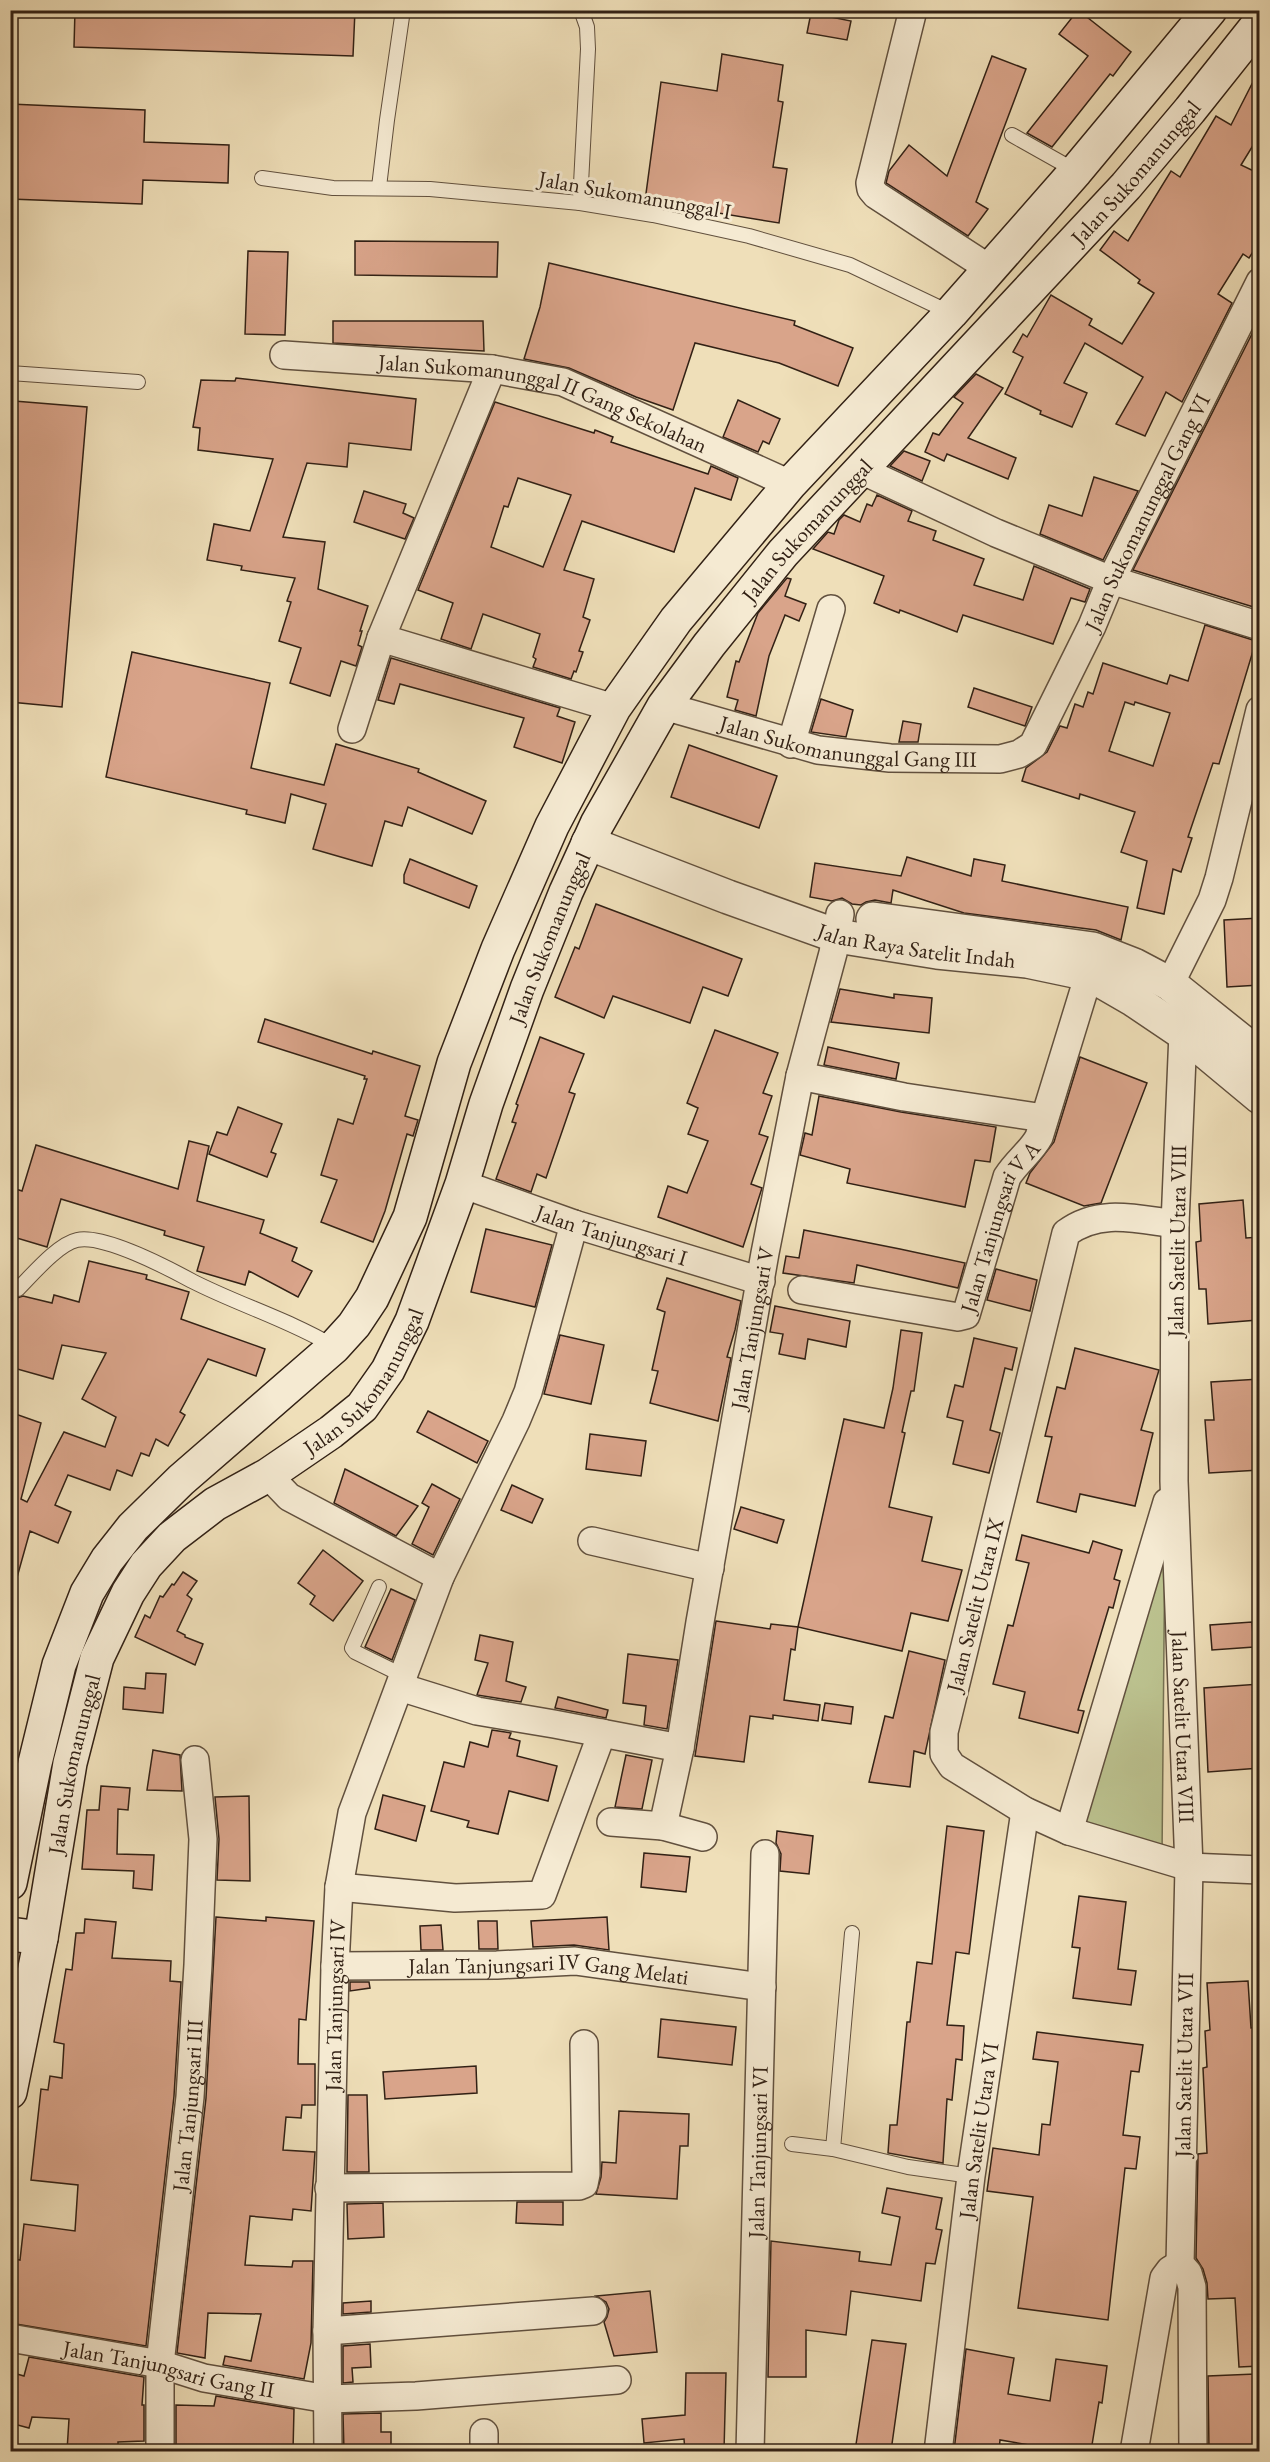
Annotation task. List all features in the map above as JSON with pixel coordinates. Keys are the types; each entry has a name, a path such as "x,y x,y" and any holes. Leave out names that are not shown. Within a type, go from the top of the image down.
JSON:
{"main road":[{"name":"Jalan Sukomanunggal","path":"12,1866 59,1665 87,1593 107,1560 134,1527 181,1480 334,1347 354,1325 372,1298 410,1217 454,1063 498,949 557,817 614,708 676,620 790,484 990,269 1076,171 1205,13"},
{"name":"Jalan Sukomanunggal","path":"10,2092 26,1936 97,1658 128,1593 146,1565 172,1537 215,1504 268,1475 331,1432 362,1407 388,1370 412,1321 462,1184 486,1104 527,989 592,833 664,706 709,645 783,553 1126,186 1255,36"},
{"name":"Jalan Raya Satelit Indah","path":"557,817 592,833 839,925 937,952 1027,961 1089,974 1134,1000 1191,1020 1260,1056"},
{"name":"Jalan Raya Satelit Indah","path":"839,925 1093,949 1170,984 1191,1020 1260,1097"}],"street":[{"path":"913,10 870,183 876,195 990,269"},
{"name":"Jalan Sukomanunggal Gang VI","path":"1033,745 1092,626 1111,580 1260,282"},
{"name":"Jalan Sukomanunggal II Gang Sekolahan","path":"284,355 492,369 563,382 790,484"},
{"path":"352,729 381,638 492,369"},
{"path":"861,470 996,533 1111,580 1260,626"},
{"path":"791,744 831,609"},
{"path":"381,638 614,708"},
{"name":"Jalan Sukomanunggal Gang III","path":"664,706 791,744 818,750 890,758 1000,759 1019,754 1033,745"},
{"path":"1170,984 1212,900 1260,710"},
{"name":"Jalan Tanjungsari V","path":"663,1826 680,1748 761,1281 800,1076 839,925"},
{"name":"Jalan Tanjungsari V A","path":"802,1290 958,1317 964,1317 968,1313 1007,1177 1017,1162 1036,1143 1089,974"},
{"name":"Jalan Satelit Utara VIII","path":"1188,1867 1174,1481 1175,1224 1191,1020"},
{"name":"Jalan Tanjungsari V A","path":"800,1076 904,1097 1044,1118"},
{"name":"Jalan Tanjungsari I","path":"462,1184 574,1224 761,1281"},
{"name":"Jalan Satelit Utara IX","path":"1175,1224 1107,1216 1086,1221 1066,1233 943,1741 944,1754 951,1766 1025,1811 1069,1831 1188,1867 1260,1870"},
{"name":"Jalan Tanjungsari IV","path":"328,2451 329,2188 335,1966 339,1887 352,1813 440,1577 528,1392 574,1224"},
{"path":"268,1475 290,1497 440,1577"},
{"name":"Jalan Satelit Utara VIII","path":"1069,1831 1174,1481"},
{"path":"592,1541 710,1568"},
{"path":"402,1681 477,1711 680,1748"},
{"path":"339,1887 455,1898 542,1895 602,1733"},
{"name":"Jalan Tanjungsari III","path":"160,2451 160,2364 190,2097 203,1839 195,1760"},
{"name":"Jalan Satelit Utara VI","path":"938,2451 971,2176 1025,1811"},
{"path":"611,1822 663,1826 703,1837"},
{"name":"Jalan Tanjungsari VI","path":"750,2451 765,1854"},
{"name":"Jalan Satelit Utara VII","path":"1188,1867 1180,2264 1188,2273 1192,2287 1192,2451"},
{"name":"Jalan Tanjungsari IV Gang Melati","path":"335,1966 487,1965 575,1961 762,1987"},
{"path":"329,2188 579,2186 584,2184 586,2174 585,2044"},
{"path":"1134,2451 1164,2277 1180,2264"},
{"path":"327,2331 593,2311"},
{"name":"Jalan Tanjungsari Gang II","path":"10,2338 160,2364 204,2378 328,2399 416,2396 617,2380"}],"lane":[{"path":"379,187 403,10"},
{"path":"580,203 588,49 587,27 581,10"},
{"path":"1012,135 1076,171"},
{"name":"Jalan Sukomanunggal I","path":"262,178 333,188 430,189 580,203 749,236 850,265 951,313"},
{"path":"10,373 138,382"},
{"path":"18,1289 63,1245 85,1238 114,1246 177,1271 192,1281 299,1327 334,1347"},
{"path":"379,1587 352,1648 402,1681"},
{"path":"833,2149 852,1933"},
{"path":"792,2144 833,2149 908,2167 971,2176"}],"green space":[{"path":"1165,1534 1162,1857 1080,1828"}],"building":[{"path":"75,10 355,10 353,56 74,47"},
{"path":"1078,10 1131,52 1113,76 1110,74 1052,147 1027,133 1088,56 1059,34"},
{"path":"811,13 851,21 847,40 807,33"},
{"path":"722,54 783,65 778,101 783,102 773,167 787,169 779,223 645,201 661,82 717,91"},
{"path":"992,56 1026,69 976,202 988,209 968,236 886,183 889,171 909,145 947,176"},
{"path":"1260,68 1260,134 1241,165 1260,174 1260,241 1249,258 1243,254 1218,294 1232,303 1182,402 1166,392 1145,436 1116,424 1143,377 1085,343 1064,383 1087,393 1072,427 1040,414 1041,411 1005,394 1023,357 1013,352 1023,334 1027,337 1051,295 1092,319 1089,325 1122,344 1154,293 1138,283 1140,280 1100,250 1114,231 1128,241 1171,171 1180,177 1216,116 1231,125"},
{"path":"10,104 145,110 144,142 229,145 228,183 143,180 142,204 10,199"},
{"path":"355,241 498,242 497,277 355,275"},
{"path":"248,251 288,252 285,335 245,334"},
{"path":"549,263 795,321 794,325 853,348 838,386 779,363 695,343 673,410 636,397 569,368 524,359 540,307"},
{"path":"1260,320 1260,609 1133,570"},
{"path":"333,321 483,321 484,351 333,343"},
{"path":"976,374 1003,388 968,438 1016,458 1008,479 947,454 944,461 925,452 933,433 939,435 963,403 954,397"},
{"path":"236,378 416,399 411,450 349,443 347,467 307,463 283,537 325,542 318,589 368,606 360,631 362,631 358,645 362,647 356,666 341,661 330,696 290,683 301,648 279,641 291,602 287,601 295,578 241,570 242,566 207,560 214,524 250,531 273,459 198,450 200,428 193,427 201,380 235,381"},
{"path":"738,400 780,419 769,444 763,441 758,452 723,437"},
{"path":"14,401 87,407 62,707 10,702 10,437"},
{"path":"495,402 594,433 595,430 613,437 611,442 708,474 711,466 738,478 731,500 695,488 674,552 582,521 564,570 594,579 583,617 590,620 579,651 583,652 571,679 533,667 536,659 533,657 540,634 483,614 471,649 441,639 453,603 418,590","holes":["518,478 571,495 543,567 491,547 504,506 508,507"]},
{"path":"904,451 930,461 922,481 890,466"},
{"path":"1094,477 1138,491 1103,560 1040,534 1049,505 1082,516"},
{"path":"364,491 406,504 403,513 414,518 405,539 354,522"},
{"path":"877,495 912,511 908,521 936,531 933,540 984,559 974,585 1023,600 1034,566 1090,589 1085,602 1071,598 1053,644 963,615 957,632 900,610 899,613 874,603 884,576 813,549 828,532 834,534 839,520 844,515 860,522 867,504 872,506"},
{"path":"787,578 791,579 785,596 806,604 799,621 785,615 769,656 756,716 735,710 738,700 727,697 736,661 739,662 758,613"},
{"path":"1205,625 1256,641 1219,764 1213,763 1188,837 1192,838 1181,872 1173,869 1164,914 1137,908 1147,861 1121,852 1135,812 1080,794 1079,799 1022,781 1026,768 1047,752 1060,726 1067,728 1075,704 1083,707 1088,692 1093,694 1103,663 1167,684 1170,675 1188,681","holes":["1125,702 1134,705 1135,702 1170,713 1153,766 1109,751"]},
{"path":"132,652 270,683 251,768 324,785 336,744 419,769 418,772 486,801 472,834 408,807 402,826 385,821 372,866 313,849 326,804 291,794 285,823 246,814 247,810 106,777"},
{"path":"391,658 560,708 557,716 575,722 562,763 514,747 524,718 400,684 394,704 378,700"},
{"path":"974,688 1032,707 1025,726 968,707"},
{"path":"821,699 853,710 846,737 811,732"},
{"path":"903,721 921,724 918,742 899,742"},
{"path":"689,745 777,776 759,828 671,797"},
{"path":"907,857 971,876 974,859 1005,865 1002,881 1128,907 1121,940 1096,930 964,913 893,890 891,903 875,900 861,905 852,904 842,898 832,901 810,897 815,863 901,876"},
{"path":"410,859 477,886 469,908 404,883 404,875"},
{"path":"596,904 742,959 728,996 703,987 690,1023 613,996 604,1018 555,997 575,947 579,949"},
{"path":"1260,918 1260,985 1227,987 1224,920"},
{"path":"840,989 894,998 894,994 932,998 929,1033 831,1022"},
{"path":"265,1019 372,1054 373,1051 420,1066 405,1116 418,1120 413,1136 407,1134 385,1211 373,1242 321,1222 337,1180 321,1175 338,1119 353,1124 367,1079 364,1079 365,1076 258,1042"},
{"path":"715,1030 778,1053 763,1093 772,1096 759,1134 768,1137 751,1184 762,1188 743,1247 658,1217 668,1186 687,1193 708,1141 688,1134 698,1108 687,1103"},
{"path":"540,1037 584,1054 569,1092 575,1094 546,1178 537,1174 531,1192 496,1179 516,1123 512,1122 518,1105 516,1104"},
{"path":"828,1047 899,1063 896,1079 824,1065"},
{"path":"1080,1057 1147,1083 1101,1203 1084,1206 1026,1183 1030,1173 1054,1142"},
{"path":"819,1096 996,1127 990,1162 975,1160 965,1207 847,1183 850,1169 800,1155 805,1133 812,1135"},
{"path":"238,1107 282,1124 271,1152 276,1154 267,1177 209,1154 217,1132 227,1135"},
{"path":"189,1141 209,1146 197,1201 264,1220 260,1233 297,1248 292,1261 312,1271 298,1297 249,1271 245,1285 197,1271 204,1247 164,1235 165,1231 61,1199 47,1247 10,1236 10,1187 22,1191 36,1145 178,1189"},
{"path":"1243,1200 1246,1238 1260,1237 1260,1285 1256,1286 1258,1320 1208,1324 1206,1289 1199,1289 1196,1242 1201,1241 1199,1204"},
{"path":"486,1229 552,1245 535,1307 471,1292"},
{"path":"804,1230 965,1263 958,1288 857,1265 854,1283 783,1273 786,1256 799,1258"},
{"path":"89,1261 147,1275 146,1279 189,1292 181,1319 265,1349 256,1376 208,1359 180,1412 185,1415 168,1446 156,1439 149,1456 141,1453 132,1476 117,1470 110,1490 68,1475 55,1505 71,1512 58,1543 30,1531 16,1581 10,1581 10,1412 41,1423 21,1499 27,1502 64,1432 105,1447 116,1417 82,1399 106,1353 62,1345 53,1379 10,1367 10,1325 17,1298 23,1296 52,1303 54,1295 79,1302"},
{"path":"996,1269 1037,1280 1030,1311 987,1300"},
{"path":"667,1278 741,1301 727,1357 731,1358 718,1421 650,1403 658,1371 652,1370 665,1312 657,1309"},
{"path":"775,1306 850,1321 846,1347 808,1339 805,1359 779,1354 783,1334 770,1332"},
{"path":"901,1330 922,1333 914,1391 911,1391 902,1432 905,1433 889,1507 932,1517 922,1561 962,1570 948,1621 911,1613 902,1651 798,1627 844,1419 884,1428 893,1388"},
{"path":"560,1335 604,1345 591,1404 544,1394"},
{"path":"974,1338 1017,1348 1012,1370 1005,1368 990,1430 1000,1433 989,1473 953,1464 963,1421 947,1417 955,1385 963,1387"},
{"path":"1075,1348 1159,1370 1141,1430 1153,1433 1135,1506 1080,1494 1076,1512 1037,1502 1052,1437 1045,1436 1057,1387 1065,1389"},
{"path":"1260,1379 1260,1470 1209,1473 1205,1420 1214,1420 1211,1382"},
{"path":"428,1411 488,1441 477,1463 417,1432"},
{"path":"590,1434 646,1441 641,1476 586,1469"},
{"path":"345,1469 418,1506 396,1536 334,1503"},
{"path":"432,1484 460,1499 433,1555 412,1544 429,1507 422,1503"},
{"path":"512,1485 543,1499 532,1523 501,1510"},
{"path":"741,1507 784,1520 777,1543 734,1529"},
{"path":"1022,1535 1089,1553 1093,1541 1122,1550 1114,1579 1120,1581 1113,1608 1109,1607 1078,1710 1084,1711 1078,1733 1019,1718 1025,1692 993,1684 1008,1625 1013,1626 1029,1563 1016,1560"},
{"path":"323,1550 363,1581 333,1621 310,1604 315,1596 298,1583"},
{"path":"183,1572 197,1581 187,1595 192,1599 177,1631 203,1644 195,1665 135,1637 145,1615 150,1618 160,1596 163,1597"},
{"path":"391,1589 415,1600 392,1660 365,1647"},
{"path":"716,1621 770,1629 771,1624 798,1627 795,1650 791,1649 784,1700 820,1705 818,1721 773,1715 773,1719 750,1716 744,1762 695,1756"},
{"path":"1252,1622 1254,1647 1212,1650 1210,1625"},
{"path":"480,1635 513,1642 506,1681 526,1687 521,1702 477,1695 488,1663 475,1660"},
{"path":"909,1651 945,1660 925,1754 914,1751 910,1787 869,1782 885,1716 893,1718"},
{"path":"628,1654 678,1660 667,1729 644,1725 646,1706 623,1703"},
{"path":"146,1673 166,1674 163,1713 123,1709 124,1687 145,1689"},
{"path":"1260,1684 1260,1768 1208,1772 1204,1688"},
{"path":"558,1697 608,1710 606,1718 555,1708"},
{"path":"825,1703 853,1707 851,1724 822,1720"},
{"path":"492,1730 511,1733 509,1738 520,1741 517,1756 557,1766 548,1801 509,1791 498,1834 467,1827 469,1821 431,1811 444,1762 464,1767 470,1742 488,1747"},
{"path":"153,1750 180,1755 182,1791 147,1790"},
{"path":"626,1755 652,1760 642,1809 615,1807"},
{"path":"101,1786 130,1788 128,1810 118,1809 117,1854 154,1855 152,1890 133,1888 134,1871 82,1869 87,1810 99,1810"},
{"path":"383,1795 425,1806 416,1841 375,1829"},
{"path":"249,1796 250,1881 217,1880 219,1839 215,1797"},
{"path":"947,1826 984,1831 969,1954 956,1952 947,2025 964,2026 962,2060 956,2059 952,2100 947,2099 943,2163 888,2153 890,2125 897,2125 907,2022 910,2022 917,1962 932,1964"},
{"path":"777,1831 813,1836 809,1874 780,1871 781,1854 776,1843"},
{"path":"644,1853 690,1857 686,1892 641,1887"},
{"path":"1079,1896 1126,1902 1118,1969 1136,1971 1131,2005 1073,1998 1080,1948 1072,1947"},
{"path":"216,1917 266,1921 266,1917 314,1921 306,2020 299,2019 298,2064 315,2064 315,2105 302,2105 301,2118 286,2117 283,2150 315,2152 311,2211 293,2209 292,2220 250,2216 245,2265 292,2267 293,2261 313,2261 311,2343 304,2379 223,2365 225,2356 251,2361 261,2314 208,2313 205,2358 177,2353 206,2098"},
{"path":"607,1917 609,1950 574,1945 533,1947 531,1921"},
{"path":"85,1919 116,1922 112,1958 171,1961 170,1981 181,1982 174,2096 146,2346 10,2323 16,2280 10,2279 10,2258 20,2260 24,2224 75,2231 78,2185 31,2180 41,2089 48,2090 50,2076 62,2078 64,2044 54,2042 66,1969 72,1970 76,1933 84,1933"},
{"path":"478,1921 497,1921 498,1949 479,1949"},
{"path":"441,1925 443,1950 421,1950 420,1926"},
{"path":"1248,1981 1251,2028 1258,2027 1260,2056 1256,2059 1259,2101 1256,2101 1260,2184 1260,2366 1239,2367 1235,2298 1208,2299 1203,2269 1196,2258 1198,2154 1207,2153 1203,2068 1207,2067 1205,2031 1210,2030 1207,1983"},
{"path":"350,1982 369,1982 370,1988 350,1991"},
{"path":"661,2019 736,2027 732,2065 658,2057"},
{"path":"1037,2032 1143,2045 1139,2072 1131,2071 1123,2135 1140,2137 1136,2169 1125,2168 1108,2320 1018,2308 1033,2197 987,2191 993,2148 1039,2155 1042,2124 1050,2125 1058,2062 1033,2059"},
{"path":"476,2066 477,2093 385,2099 383,2072"},
{"path":"348,2095 367,2095 369,2172 347,2172"},
{"path":"619,2111 689,2114 688,2146 680,2146 677,2199 596,2194 602,2162 616,2163"},
{"path":"887,2188 942,2198 936,2229 942,2230 935,2264 926,2263 921,2301 851,2291 846,2335 806,2330 806,2377 768,2377 771,2241 860,2252 859,2261 891,2265 900,2217 882,2213"},
{"path":"517,2202 563,2202 563,2225 516,2223"},
{"path":"383,2203 384,2237 348,2239 347,2204"},
{"path":"650,2291 657,2352 614,2356 604,2322 609,2309 606,2302 596,2296"},
{"path":"371,2301 371,2312 343,2314 343,2303"},
{"path":"872,2340 906,2344 891,2451 855,2451"},
{"path":"370,2344 371,2367 352,2368 353,2382 343,2383 343,2346"},
{"path":"966,2349 1014,2358 1008,2394 1050,2401 1056,2359 1107,2366 1102,2403 1099,2402 1091,2451 1064,2451 1000,2440 999,2451 954,2451"},
{"path":"29,2357 144,2377 142,2405 144,2405 144,2441 118,2442 118,2451 67,2451 69,2419 32,2417 29,2428 10,2423 10,2372 24,2376"},
{"path":"686,2373 726,2373 724,2451 685,2451 684,2439 644,2443 642,2419 685,2415"},
{"path":"1255,2374 1258,2451 1209,2451 1208,2376"},
{"path":"216,2396 294,2409 293,2451 176,2451 176,2405 214,2406"},
{"path":"381,2413 381,2432 391,2432 391,2451 344,2451 343,2414"}]}
